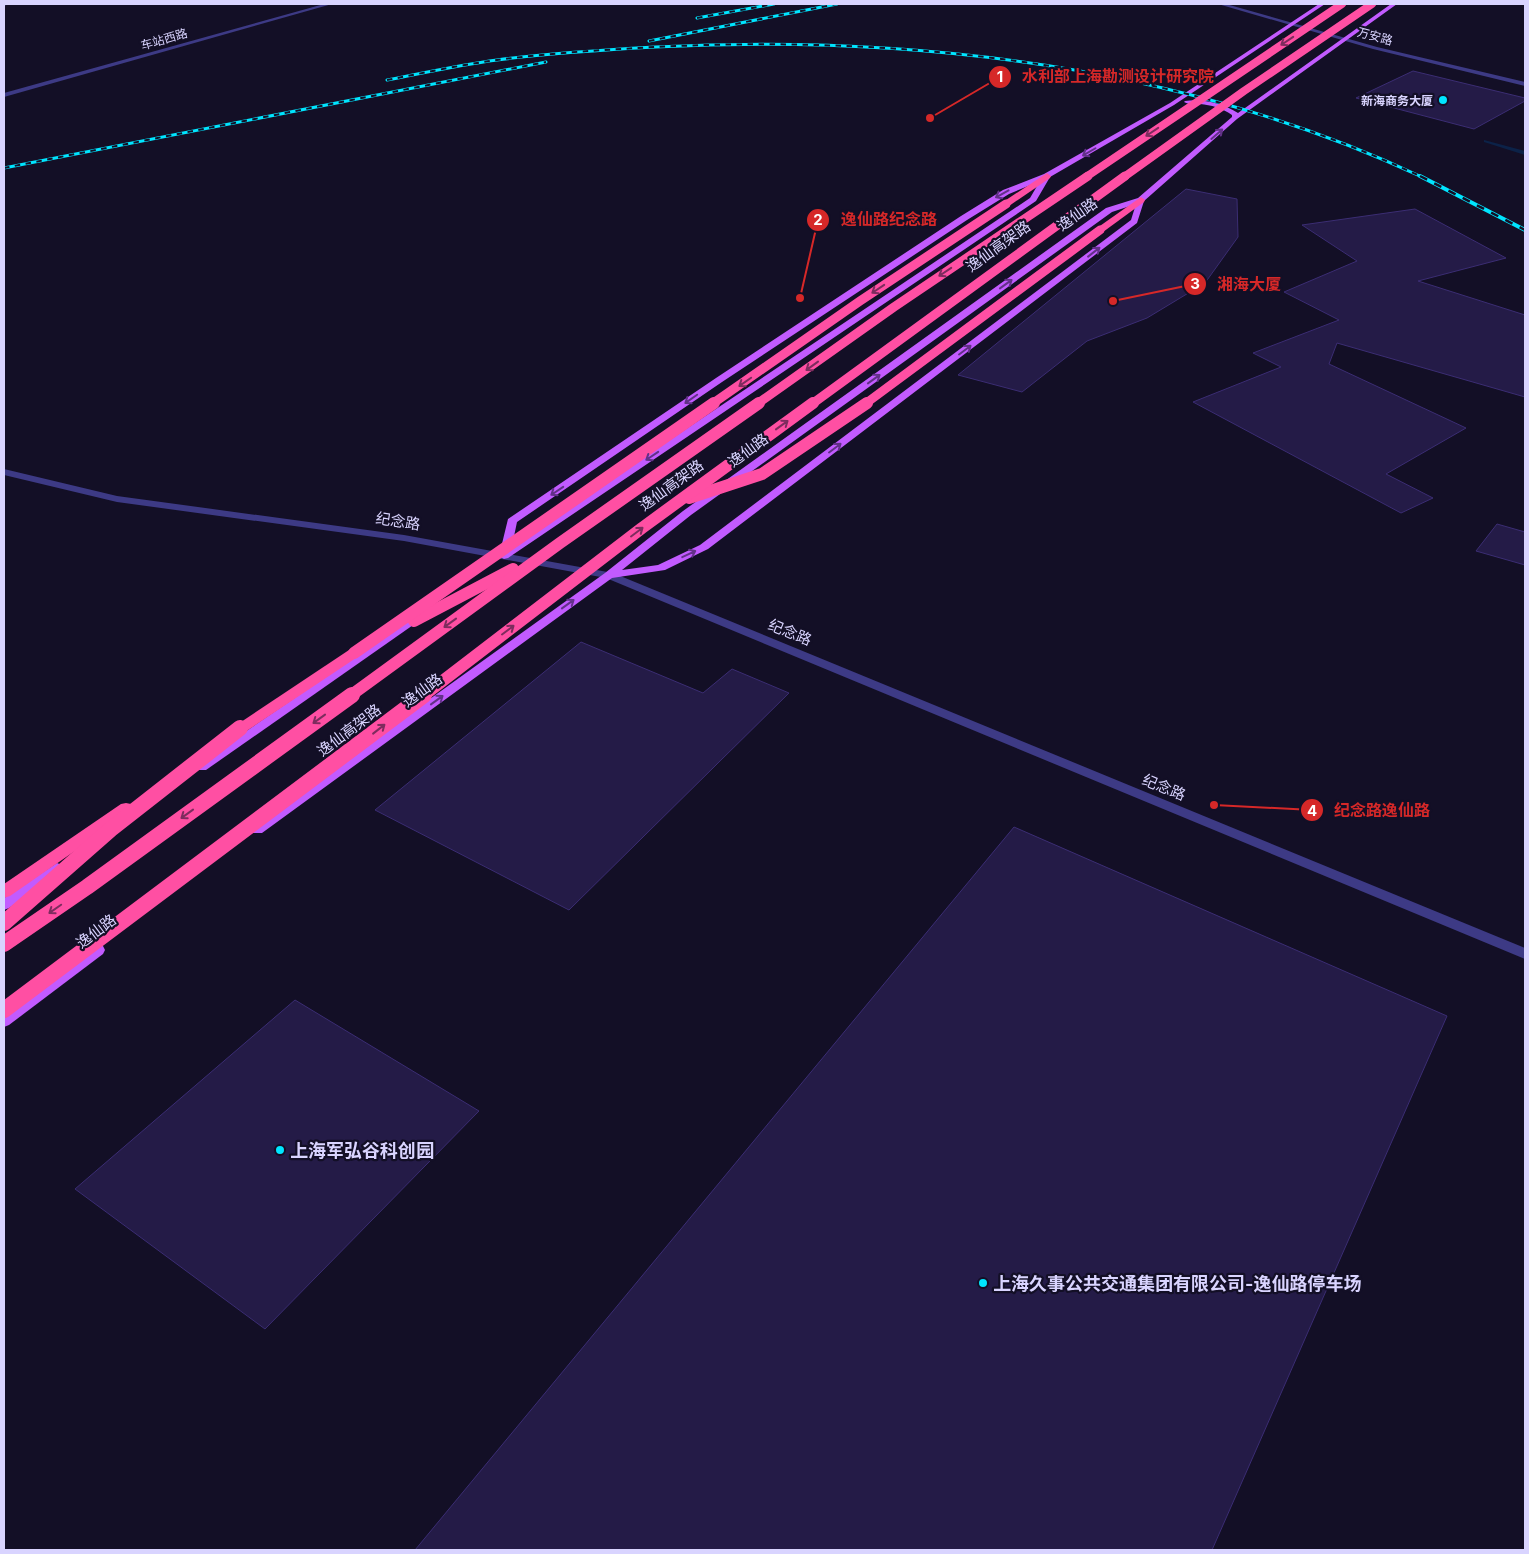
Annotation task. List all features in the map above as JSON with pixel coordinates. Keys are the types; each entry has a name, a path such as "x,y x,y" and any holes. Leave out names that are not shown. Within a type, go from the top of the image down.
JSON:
{"highway":[{"name":"逸仙高架路","path":"4,944 95,881 560,544 894,307 1342,4"},
{"name":"逸仙高架路","path":"4,1010 348,753 676,503 1244,91 1372,4"},
{"path":"4,892 240,728 354,653 860,302 1047,176"},
{"path":"676,503 762,474 857,410 1141,200"},
{"path":"354,653 560,544"},
{"path":"4,923 112,830 240,728"}],"main road":[{"path":"504,556 512,521 719,380 964,218 1006,192 1047,176 1172,104 1290,23 1322,4"},
{"name":"逸仙路","path":"4,1020 252,834 609,575 687,513 1109,210 1141,200 1235,118 1394,4"},
{"path":"1172,104 1186,102 1210,104 1232,112 1235,114 1235,118"},
{"path":"4,905 504,556 1033,199 1047,176"},
{"path":"609,575 661,568 704,547 1134,221 1141,200"}],"street":[{"name":"车站西路","path":"4,95 330,4"},
{"name":"万安路","path":"1221,4 1344,40 1525,84"},
{"name":"纪念路","path":"4,472 117,499 404,538 609,575 1525,954"}],"building":[{"name":"新海商务大厦","path":"1413,71 1525,98 1525,101 1474,129 1356,98"},
{"path":"1186,189 1237,199 1238,237 1205,283 1147,318 1087,341 1022,392 958,375"},
{"path":"1415,209 1506,258 1418,281 1525,315 1525,397 1337,343 1329,364 1466,428 1386,474 1433,498 1401,513 1193,402 1281,367 1253,353 1339,320 1284,292 1357,261 1302,225"},
{"path":"1497,524 1525,532 1525,565 1476,551"},
{"path":"581,642 703,693 732,669 789,693 569,910 375,810"},
{"name":"上海久事公共交通集团有限公司-逸仙路停车场","path":"1014,827 1447,1016 1212,1550 415,1550"},
{"name":"上海军弘谷科创园","path":"295,1000 479,1111 265,1329 75,1189"}],"waterway":[{"path":"1486,141 1525,153"}],"railway":[{"path":"697,18 774,4"},
{"path":"649,41 837,4"},
{"path":"387,80 469,64 517,58 655,47 753,44 851,46 949,53 1047,65 1144,84 1239,108 1332,139 1422,177"},
{"path":"4,168 546,62"},
{"path":"1422,177 1525,230"}],"place":[{"name":"新海商务大厦","path":"1443,100"},
{"name":"水利部上海勘测设计研究院","path":"930,118"},
{"name":"逸仙路纪念路","path":"800,298"},
{"name":"湘海大厦","path":"1113,301"},
{"name":"纪念路逸仙路","path":"1214,805"},
{"name":"上海军弘谷科创园","path":"280,1150"},
{"name":"上海久事公共交通集团有限公司-逸仙路停车场","path":"983,1283"}]}
